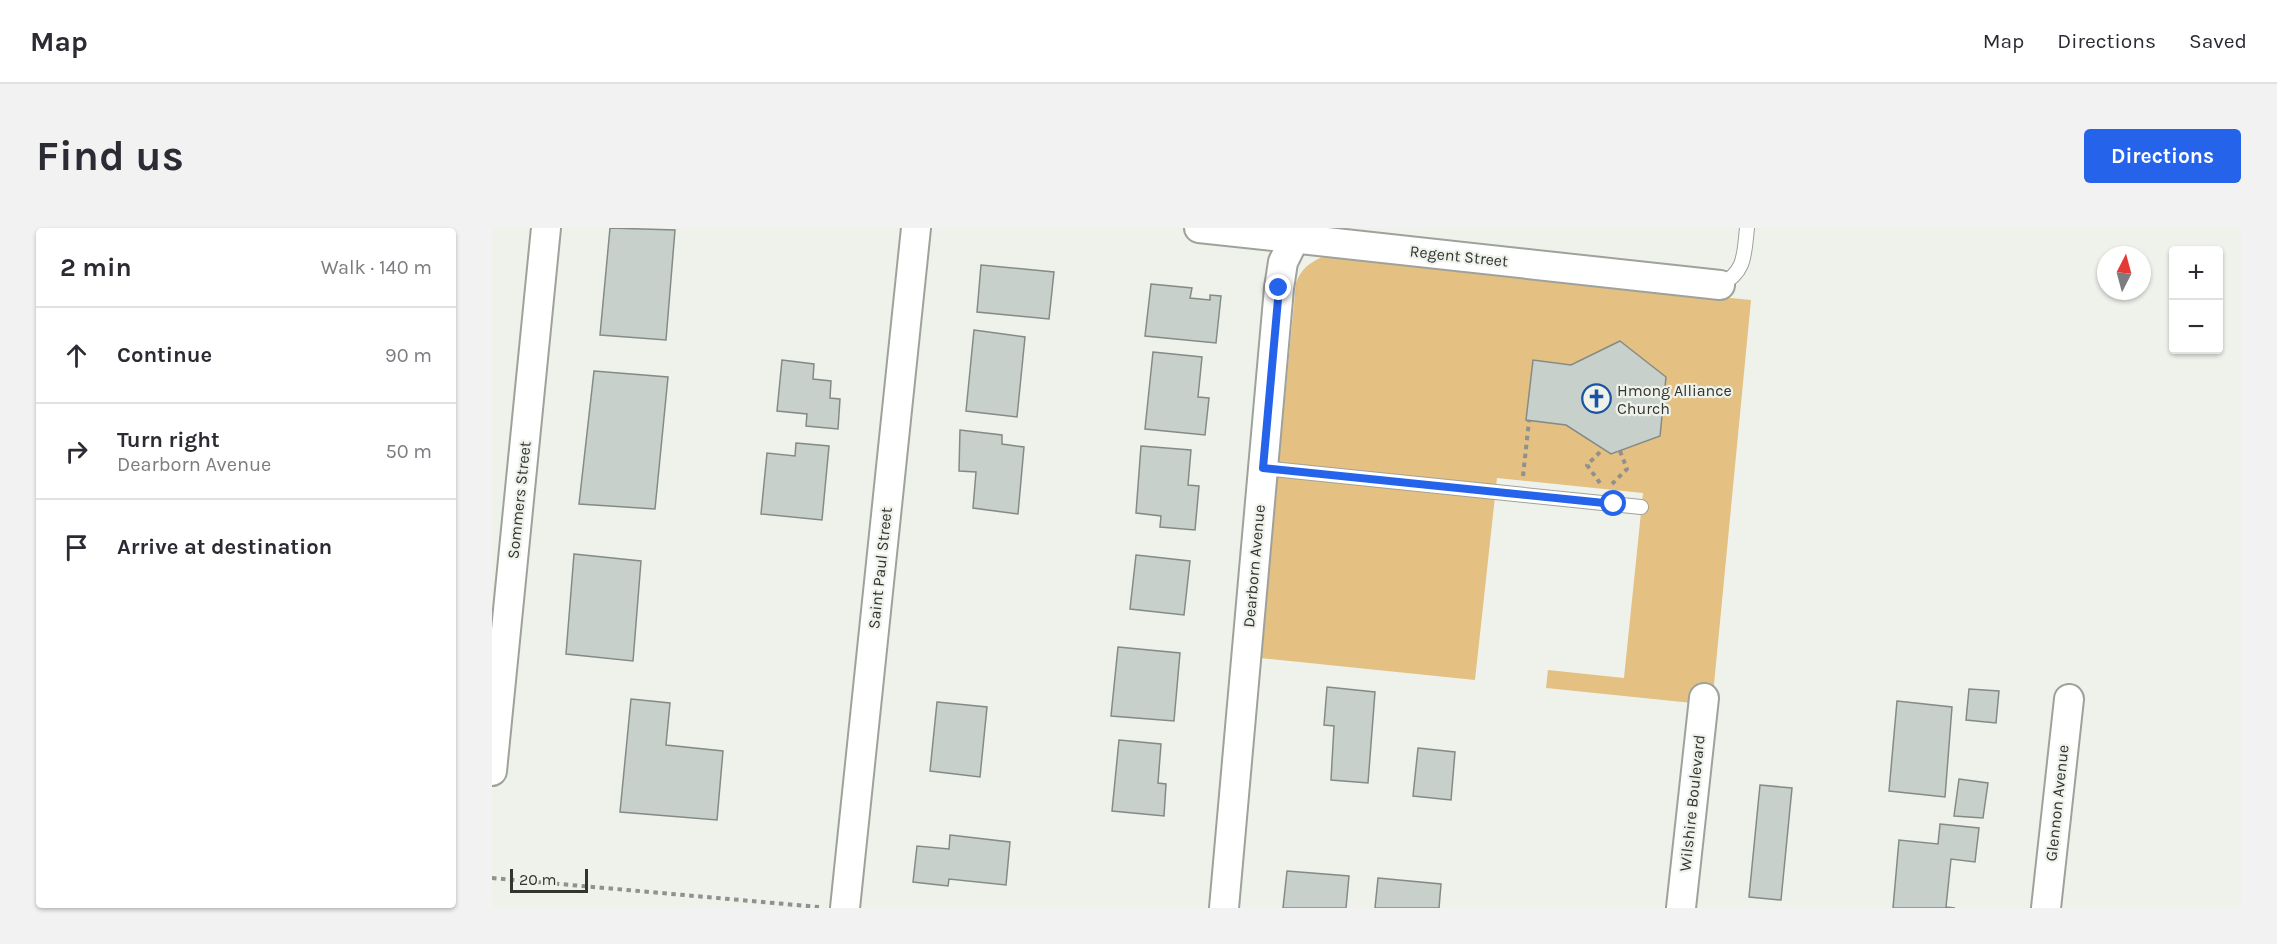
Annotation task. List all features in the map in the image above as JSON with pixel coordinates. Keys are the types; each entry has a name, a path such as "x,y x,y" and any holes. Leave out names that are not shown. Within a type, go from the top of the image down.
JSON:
{"street":[{"name":"Sommers Street","path":"492,771 546,228"},
{"name":"Saint Paul Street","path":"834,907 916,228"},
{"name":"Regent Street","path":"1199,228 1297,233 1720,285"},
{"name":"Dearborn Avenue","path":"1224,908 1279,288 1283,262 1297,233"},
{"name":"Wilshire Boulevard","path":"1681,908 1704,698"},
{"name":"Glennon Avenue","path":"2046,908 2069,699"}],"lane":[{"path":"1720,285 1731,280 1743,263 1747,228"},
{"path":"1263,468 1641,507"}],"path":[{"path":"1521,495 1529,421"},
{"path":"1603,449 1587,465 1606,489 1627,470 1620,451"},
{"path":"492,878 834,907"}],"shaded area":[{"path":"1322,257 1751,300 1712,705 1546,688 1548,670 1624,678 1643,493 1497,478 1475,680 1260,658 1296,283 1309,264","holes":["1620,341 1666,377 1660,436 1611,454 1566,425 1527,420 1533,361 1571,365"]}],"building":[{"path":"610,228 675,230 666,340 600,335"},
{"path":"981,265 1054,272 1049,319 977,312"},
{"path":"1151,284 1192,288 1190,298 1210,300 1210,295 1221,296 1216,343 1145,336"},
{"path":"974,330 1025,337 1017,417 966,411"},
{"name":"Hmong Alliance Church","path":"1620,341 1666,377 1660,436 1611,454 1566,425 1526,420 1533,360 1571,365"},
{"path":"1153,352 1202,357 1198,397 1209,398 1205,435 1145,429"},
{"path":"782,360 814,364 813,379 831,381 830,398 840,399 838,429 806,426 807,414 777,411"},
{"path":"594,371 668,377 655,509 579,504"},
{"path":"960,430 1002,435 1002,444 1024,447 1018,514 973,508 976,472 959,471"},
{"path":"796,443 829,446 822,520 761,514 767,453 795,456"},
{"path":"1141,446 1191,450 1188,485 1199,486 1195,530 1160,527 1161,516 1136,513"},
{"path":"574,554 641,561 633,661 566,654"},
{"path":"1136,555 1190,561 1184,615 1130,609"},
{"path":"1118,647 1180,653 1174,721 1111,716"},
{"path":"1327,687 1375,692 1368,783 1331,780 1334,726 1324,725"},
{"path":"1969,689 1999,691 1996,723 1966,720"},
{"path":"631,699 670,703 666,745 723,751 717,820 620,812"},
{"path":"1897,701 1952,707 1945,797 1889,791"},
{"path":"937,702 987,707 980,777 930,771"},
{"path":"1119,740 1161,744 1158,783 1166,784 1164,816 1112,811"},
{"path":"1418,748 1455,752 1451,800 1413,796"},
{"path":"1959,779 1988,783 1983,818 1954,816"},
{"path":"1760,785 1792,788 1781,900 1749,897"},
{"path":"1940,824 1979,828 1975,862 1951,859 1946,907 1955,908 1893,908 1899,840 1938,844"},
{"path":"950,835 1010,842 1006,885 949,879 948,886 913,882 917,846 949,849"},
{"path":"1287,871 1349,876 1346,908 1283,908"},
{"path":"1378,878 1441,884 1439,908 1375,908"}],"place":[{"name":"Hmong Alliance Church","path":"1596,399"}],"route":[{"path":"1279,288 1263,468 1614,504"}]}
